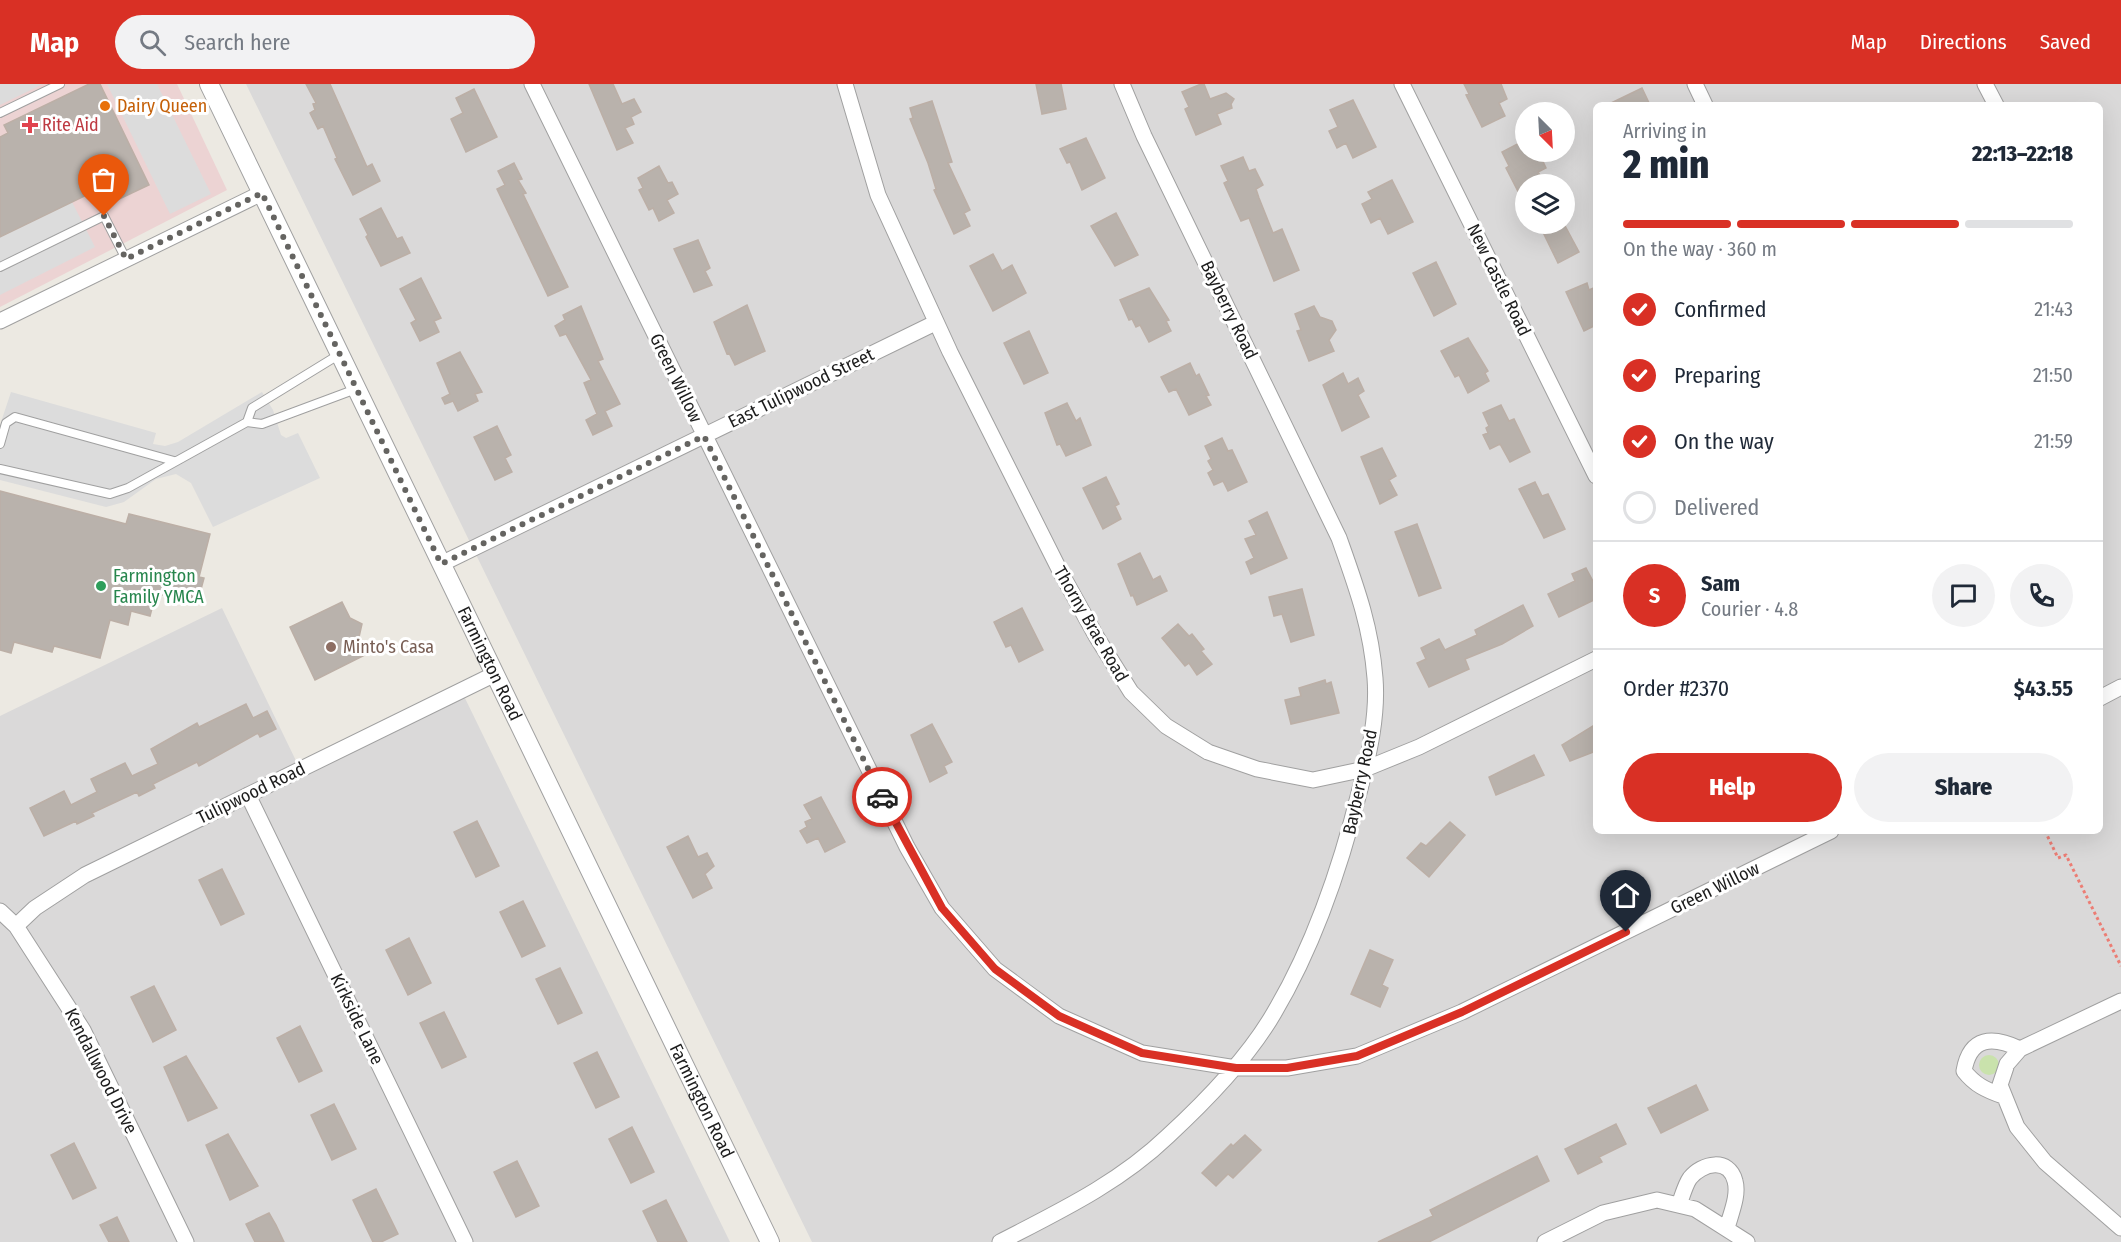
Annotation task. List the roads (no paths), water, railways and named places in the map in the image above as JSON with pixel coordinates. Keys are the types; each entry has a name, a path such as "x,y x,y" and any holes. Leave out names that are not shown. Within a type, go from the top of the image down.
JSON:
{"street":[{"name":"Farmington Road","path":"209,84 770,1242"},
{"name":"Green Willow","path":"532,84 907,847 942,908 995,969 1059,1016 1142,1053 1236,1068 1287,1068 1357,1056 1462,1012 1825,834"},
{"name":"Thorny Brae Road","path":"845,84 878,195 935,323 1060,572 1131,692 1166,726 1208,752 1257,769 1313,780 1365,769 1419,747 1593,660"},
{"name":"Bayberry Road","path":"1000,1242 1100,1191 1168,1137 1236,1068 1274,1013 1311,938 1344,853 1371,743 1376,679 1364,605 1337,534 1144,136 1122,84"},
{"name":"New Castle Road","path":"1402,84 1593,470"},
{"path":"1695,84 1704,102"},
{"path":"1985,84 1994,102"},
{"path":"0,321 262,193"},
{"name":"East Tulipwood Street","path":"441,564 935,323"},
{"name":"Tulipwood Road","path":"16,926 35,908 85,875 495,674"},
{"path":"2103,696 2121,687"},
{"name":"Kirkside Lane","path":"249,795 465,1242"},
{"name":"Kendallwood Drive","path":"0,911 16,926 83,1030 186,1242"},
{"path":"2121,1001 2020,1049 2007,1064 2000,1085 2017,1127 2045,1162 2121,1228"},
{"path":"2003,1096 1980,1087 1971,1080 1964,1071 1967,1055 1980,1043 2002,1041 2020,1049"},
{"path":"1679,1205 1690,1179 1704,1166 1716,1164 1726,1167 1735,1179 1736,1194 1727,1228"},
{"path":"1545,1242 1603,1213 1657,1200 1695,1209 1747,1242"}],"lane":[{"path":"0,113 60,84"},
{"path":"0,267 104,216 126,259"},
{"path":"247,422 252,408 340,354"},
{"path":"0,469 110,494 128,488 247,422 262,424 356,388"},
{"path":"0,444 6,423 15,417 174,461"}],"place":[{"name":"Dairy Queen","path":"105,106"},
{"name":"Rite Aid","path":"30,125"},
{"name":"Farmington Family YMCA","path":"101,586"},
{"name":"Minto's Casa","path":"331,647"}]}
